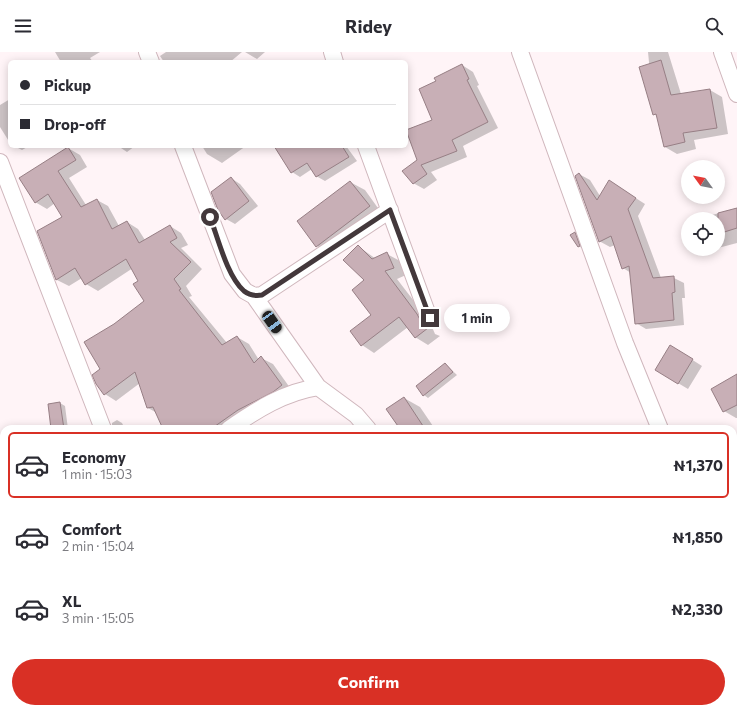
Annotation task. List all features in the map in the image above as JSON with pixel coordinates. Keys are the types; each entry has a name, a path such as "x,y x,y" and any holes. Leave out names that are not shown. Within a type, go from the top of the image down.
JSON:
{"street":[{"path":"520,52 625,343 658,425"},
{"path":"722,52 737,94"},
{"path":"184,148 232,274 245,291 254,296 318,387 356,415 365,425"},
{"path":"367,148 430,318"},
{"path":"0,162 101,425"},
{"path":"254,296 262,295 390,210"},
{"path":"235,425 257,410 272,403 301,390 318,387"}],"building":[{"path":"661,60 671,95 710,89 717,128 683,133 685,142 664,147 656,114 653,115 639,67"},
{"path":"462,64 469,79 467,80 488,122 452,140 457,151 421,165 427,174 413,184 402,171 417,160 408,135 408,129 432,120 419,89 436,81 434,78"},
{"path":"69,148 76,160 58,171 81,207 97,199 112,229 127,221 139,243 170,225 177,238 170,242 191,262 174,279 181,289 179,290 222,345 237,336 254,363 261,356 282,385 273,392 238,410 217,425 161,425 153,407 147,408 135,372 104,395 96,384 92,375 100,369 84,342 114,324 144,301 133,284 138,281 126,259 85,285 75,268 56,280 37,231 62,217 48,194 35,203 19,178"},
{"path":"275,148 343,148 349,157 316,177 307,163 291,173"},
{"path":"579,173 597,200 609,180 636,198 628,209 653,278 674,276 675,292 672,293 674,320 635,324 629,266 622,269 611,236 599,242 575,176"},
{"path":"231,177 249,201 225,220 218,210 211,192"},
{"path":"350,181 370,206 316,247 297,221"},
{"path":"737,208 737,228 725,232 725,212 722,212"},
{"path":"575,232 580,246 578,247 570,235"},
{"path":"358,245 372,259 387,252 394,268 385,271 417,314 423,325 428,328 415,338 399,317 361,346 350,331 371,315 352,290 364,280 343,260"},
{"path":"670,345 693,359 678,384 655,370"},
{"path":"445,363 453,372 423,396 416,386"},
{"path":"737,374 737,405 723,412 711,389"},
{"path":"404,397 422,425 397,425 386,409"},
{"path":"60,402 63,425 51,425 48,404"}],"route":[{"path":"210,217 232,274 245,291 254,296 262,295 390,210 430,318"}]}
